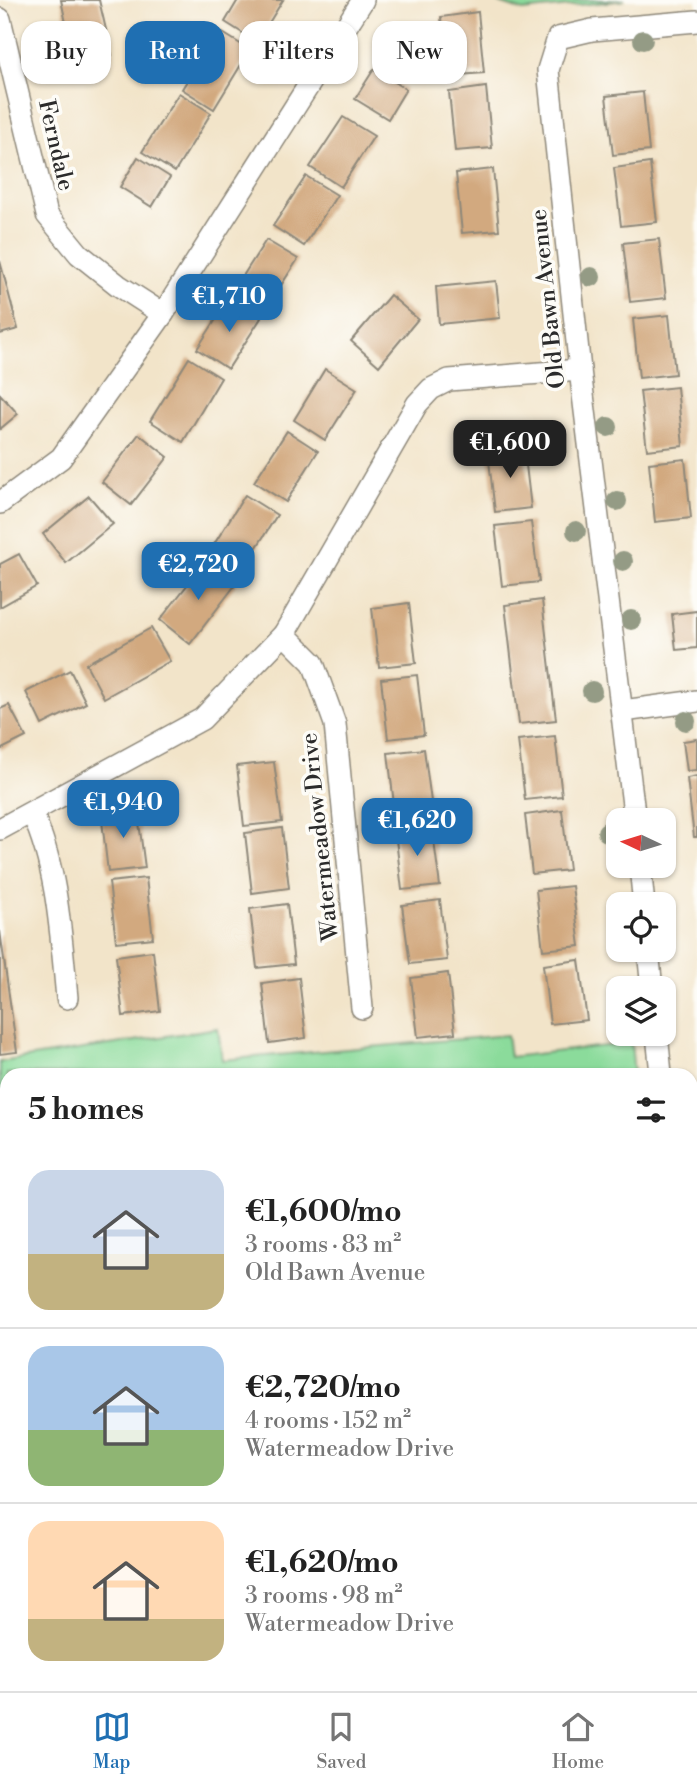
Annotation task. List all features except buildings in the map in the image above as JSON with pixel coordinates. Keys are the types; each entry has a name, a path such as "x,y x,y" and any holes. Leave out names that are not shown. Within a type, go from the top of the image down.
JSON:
{"street":[{"path":"0,503 61,458 163,314 363,0"},
{"name":"Ferndale","path":"0,19 47,215 79,254 118,285 163,314"},
{"name":"Old Bawn Avenue","path":"634,808 580,370 548,70 558,38 592,30 697,21"},
{"path":"0,830 202,719 284,634 417,404 431,389 449,380 580,370"},
{"name":"Watermeadow Drive","path":"284,634 313,663 335,724 362,1008"},
{"path":"623,711 697,701"},
{"path":"32,813 42,835 50,865 67,998"},
{"path":"658,1046 660,1068"}],"green space":[{"path":"491,0 625,0 523,11"},
{"path":"218,1028 222,1060 507,1035 510,1057 606,1046 631,1046 633,1068 0,1068 0,1062"}]}
